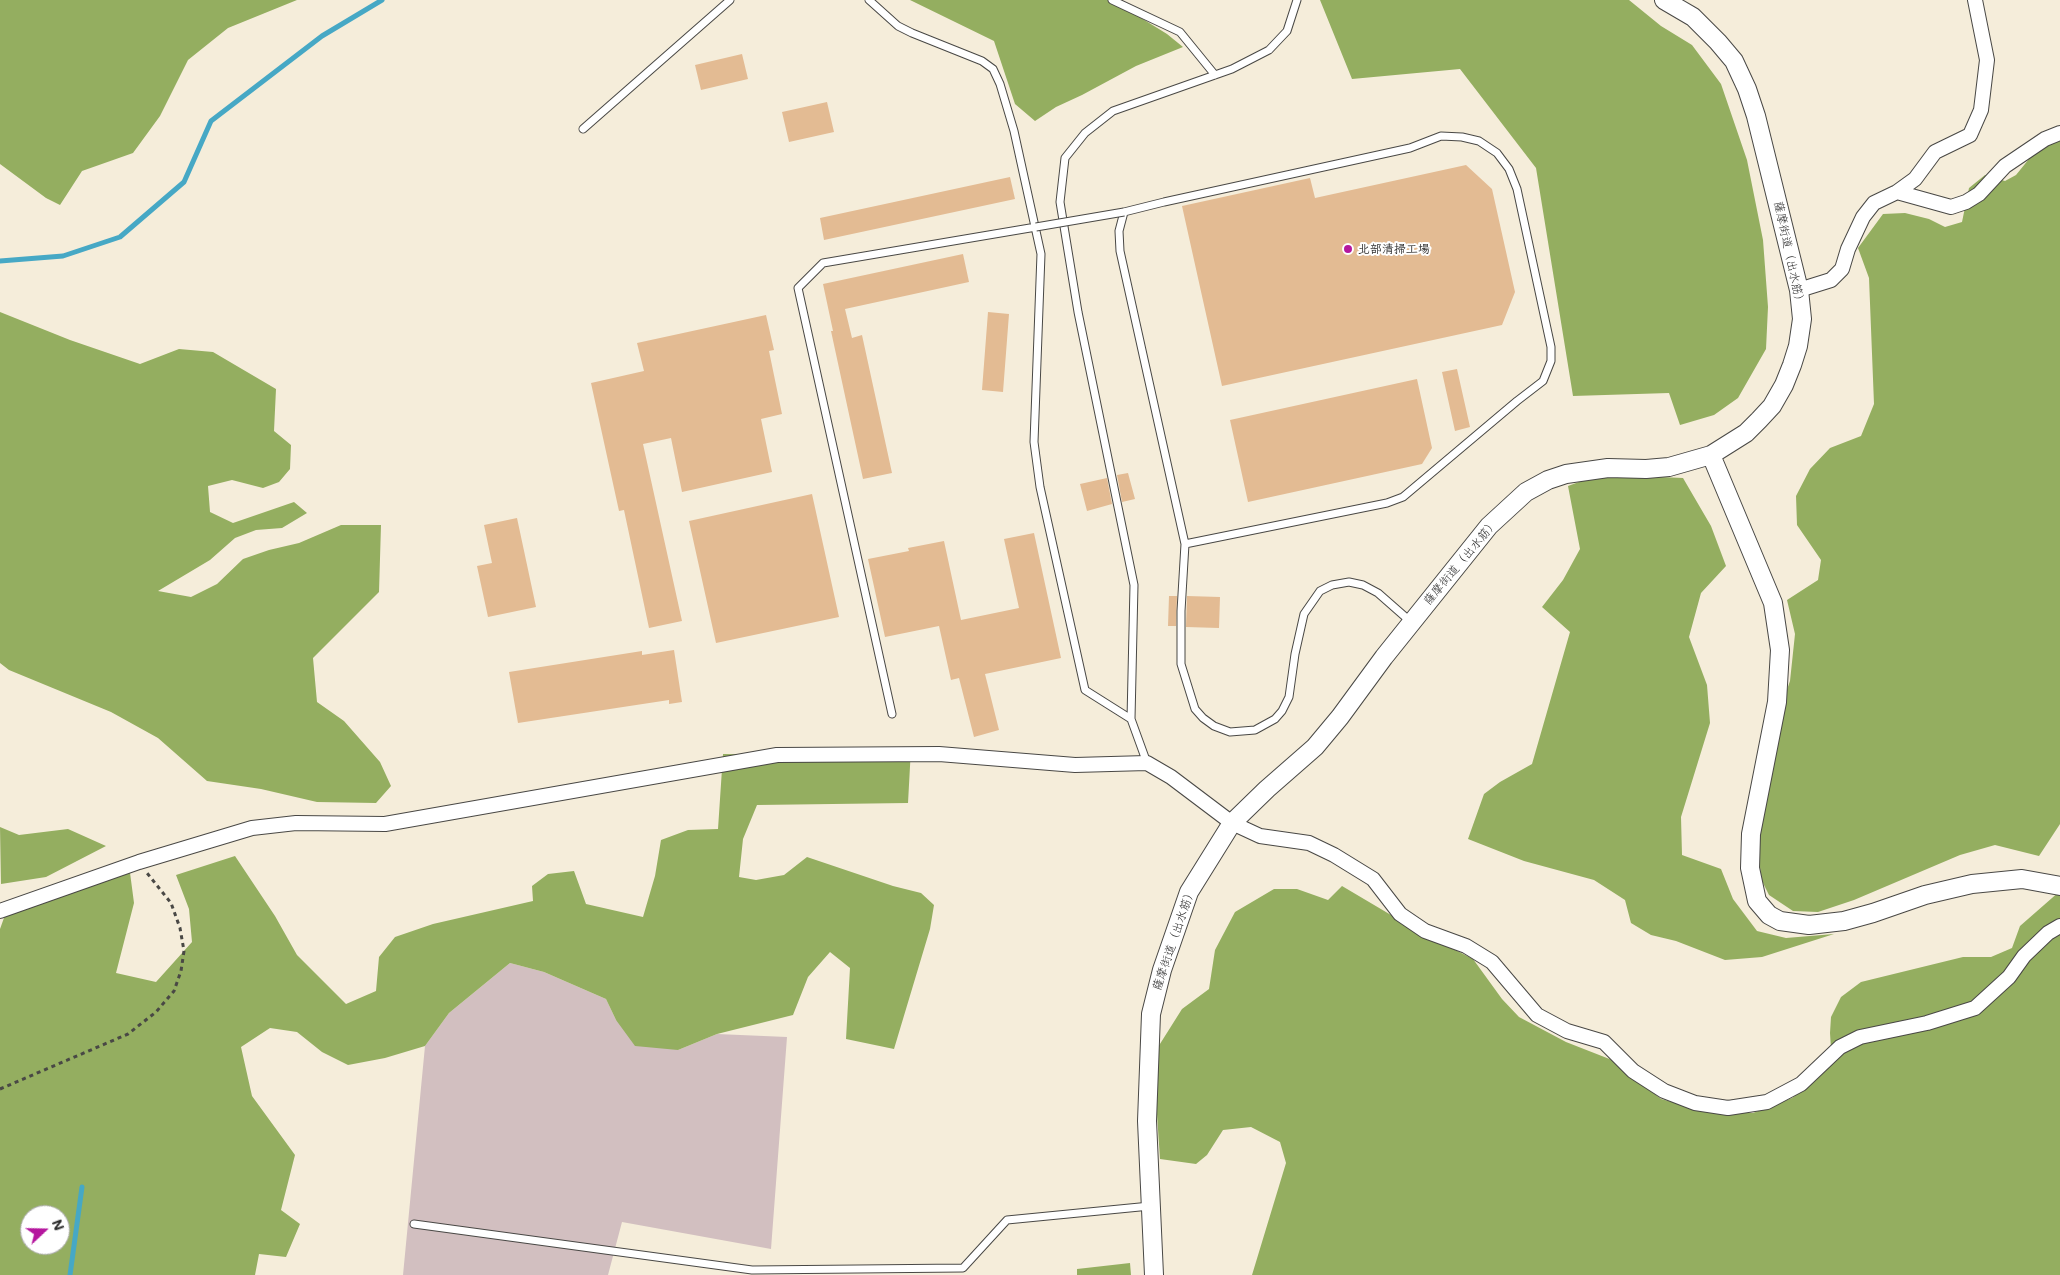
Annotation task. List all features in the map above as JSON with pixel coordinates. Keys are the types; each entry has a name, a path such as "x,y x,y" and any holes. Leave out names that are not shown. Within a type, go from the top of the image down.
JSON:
{"street":[{"name":"薩摩街道（出水筋）","path":"1154,1275 1147,1088 1151,1014 1156,992 1188,892 1232,824 1267,789 1315,746 1340,717 1411,622 1489,526 1526,492 1548,480 1566,474 1599,469 1669,467 1711,455 1732,442 1752,426 1772,406 1784,385 1798,346 1802,319 1799,290 1748,89 1734,61 1718,42 1693,17 1664,0"},
{"path":"1799,290 1831,280 1842,269 1848,249 1863,217 1874,203 1897,192 1915,179 1935,152 1970,134 1981,110 1986,60 1975,0"},
{"path":"1897,192 1951,207 1966,202 1979,194 2005,166 2045,139 2060,133"},
{"path":"1711,455 1773,603 1780,650 1777,702 1751,834 1750,868 1757,902 1769,915 1780,921 1809,925 1844,921 1873,914 1925,895 1972,884 2022,879 2060,886"},
{"path":"0,911 138,862 252,828 296,823 385,824 777,755 939,754 1075,764 1147,763 1171,777 1232,824 1260,836 1309,843 1373,878 1400,914 1425,931 1466,946 1492,962 1536,1015 1567,1031 1604,1042 1634,1071 1664,1091 1695,1103 1728,1108 1767,1102 1801,1084 1840,1047 1860,1037 1927,1023 1974,1008 2009,977 2024,956 2048,933 2060,926"}],"lane":[{"path":"583,129 730,0"},
{"path":"869,0 898,26 912,34 982,60 993,69 1014,131 1041,254 1034,442 1040,487 1085,690 1131,719"},
{"path":"1112,0 1180,32 1215,75"},
{"path":"1147,763 1131,719 1134,585 1078,312 1067,246 1060,202 1065,158 1084,133 1113,111 1215,75 1269,50 1287,31 1297,0"},
{"path":"892,714 798,288 823,262 1124,212 1410,148 1441,136 1462,137 1478,141 1497,153 1509,169 1517,189 1551,347 1551,361 1543,381 1403,498 1387,503 1185,544"},
{"path":"1124,212 1119,231 1120,251 1185,544 1181,611 1181,664 1195,709 1214,726 1230,732 1256,730 1266,725 1282,711 1289,697 1295,654 1304,614 1320,591 1332,585 1349,582 1364,585 1378,593 1411,622"},
{"path":"414,1224 752,1270 963,1268 1007,1220 1150,1206"}],"path":[{"path":"0,1089 128,1034 156,1012 174,991 181,970 184,951 180,928 170,903 138,862"}],"shaded area":[{"path":"510,963 544,972 606,999 616,1020 678,1050 717,1034 787,1037 771,1249 622,1222 608,1275 403,1275 425,1046 449,1013"}],"green space":[{"path":"0,0 297,0 228,28 188,60 160,116 133,153 82,171 60,205 46,198 0,164"},
{"path":"910,0 1112,0 1167,34 1183,47 1136,66 1056,107 1035,121 1015,104 994,41"},
{"path":"1320,0 1629,0 1661,26 1692,45 1721,84 1747,160 1763,240 1768,307 1766,349 1738,398 1714,415 1680,425 1669,393 1573,396 1536,168 1460,69 1352,79"},
{"path":"2060,133 2060,824 2039,856 1995,845 1960,855 1854,900 1818,912 1793,911 1769,895 1761,879 1759,855 1748,801 1790,681 1795,634 1787,600 1818,580 1821,560 1797,525 1796,496 1810,469 1830,448 1861,436 1874,404 1869,278 1858,248 1883,214 1905,213 1929,219 1945,227 1962,222 1969,188 1985,175 2005,181 2016,175 2033,154"},
{"path":"0,312 70,340 140,364 179,349 213,352 276,389 274,431 291,445 290,469 279,482 263,488 232,480 208,486 210,512 233,523 294,502 307,513 282,528 256,530 235,538 210,560 158,591 191,597 217,584 243,559 269,550 299,543 341,525 381,525 379,592 313,658 317,702 344,721 380,762 391,786 376,803 317,802 261,789 207,781 158,738 111,712 9,670 0,663"},
{"path":"1615,475 1683,478 1711,526 1726,566 1701,593 1689,637 1707,685 1710,723 1681,817 1682,855 1721,869 1733,899 1757,931 1786,938 1834,934 1762,957 1725,960 1676,941 1651,935 1631,923 1625,900 1594,880 1524,861 1468,839 1484,794 1500,782 1532,764 1570,632 1542,607 1563,580 1580,549 1568,486 1587,479"},
{"path":"911,748 908,803 757,805 743,839 739,877 756,880 784,875 807,857 893,886 921,893 934,905 930,929 894,1049 846,1039 850,968 830,952 808,977 793,1015 717,1034 678,1050 635,1046 616,1020 606,999 544,972 510,963 449,1013 425,1046 385,1058 348,1065 322,1052 297,1032 270,1028 241,1047 252,1096 295,1155 281,1210 300,1224 286,1257 259,1254 255,1275 0,1275 0,929 9,904 129,865 134,903 116,973 156,982 192,942 189,909 176,875 235,856 275,916 297,955 346,1004 376,991 379,957 395,937 433,924 533,901 532,886 548,874 574,871 586,904 643,917 655,876 661,840 688,830 718,829 723,754 830,755"},
{"path":"0,827 19,835 68,829 106,846 46,877 1,884"},
{"path":"1342,886 1418,931 1473,959 1502,999 1519,1017 1566,1042 1612,1060 1661,1099 1712,1113 1753,1113 1792,1098 1815,1081 1832,1064 1831,1017 1841,997 1861,982 1963,957 1991,957 2012,948 2020,926 2060,891 2060,1275 1252,1275 1286,1163 1280,1142 1251,1127 1223,1130 1207,1155 1196,1164 1160,1159 1153,1055 1182,1009 1209,989 1215,950 1235,912 1274,889 1297,889 1328,900"},
{"path":"1130,1263 1131,1275 1077,1275 1077,1269"}],"building":[{"path":"742,54 748,79 701,90 695,65"},
{"path":"827,102 834,132 789,142 782,112"},
{"name":"北部清掃工場","path":"1466,165 1492,189 1515,292 1502,325 1222,386 1182,206 1310,178 1315,198"},
{"path":"1010,177 1015,199 824,240 820,218"},
{"path":"963,254 969,282 845,309 852,338 862,335 892,473 863,479 831,331 833,331 823,284"},
{"path":"988,312 1009,314 1003,392 982,390"},
{"path":"766,315 774,350 769,351 782,414 761,419 772,472 682,492 671,438 643,444 682,621 649,628 624,510 619,511 591,383 644,371 637,343"},
{"path":"1457,369 1470,427 1455,431 1442,372"},
{"path":"1417,379 1432,448 1422,464 1248,502 1230,420"},
{"path":"1128,473 1135,499 1122,502 1117,475"},
{"path":"1107,478 1112,504 1087,511 1080,484"},
{"path":"812,494 839,617 716,643 689,521"},
{"path":"517,518 536,607 488,617 477,566 492,563 484,525"},
{"path":"1034,533 1061,658 985,674 999,730 974,737 959,678 951,680 939,626 885,637 868,559 909,551 908,548 944,541 961,620 1019,608 1004,539"},
{"path":"1169,596 1177,596 1176,626 1168,626"},
{"path":"1187,596 1220,597 1219,628 1186,627"},
{"path":"674,650 682,702 669,704 669,700 518,723 509,672 642,651 642,655"}],"waterway":[{"path":"0,261 63,256 120,237 184,182 211,121 322,36 382,0"},
{"path":"70,1275 82,1187"}],"place":[{"name":"北部清掃工場","path":"1348,249"}]}
